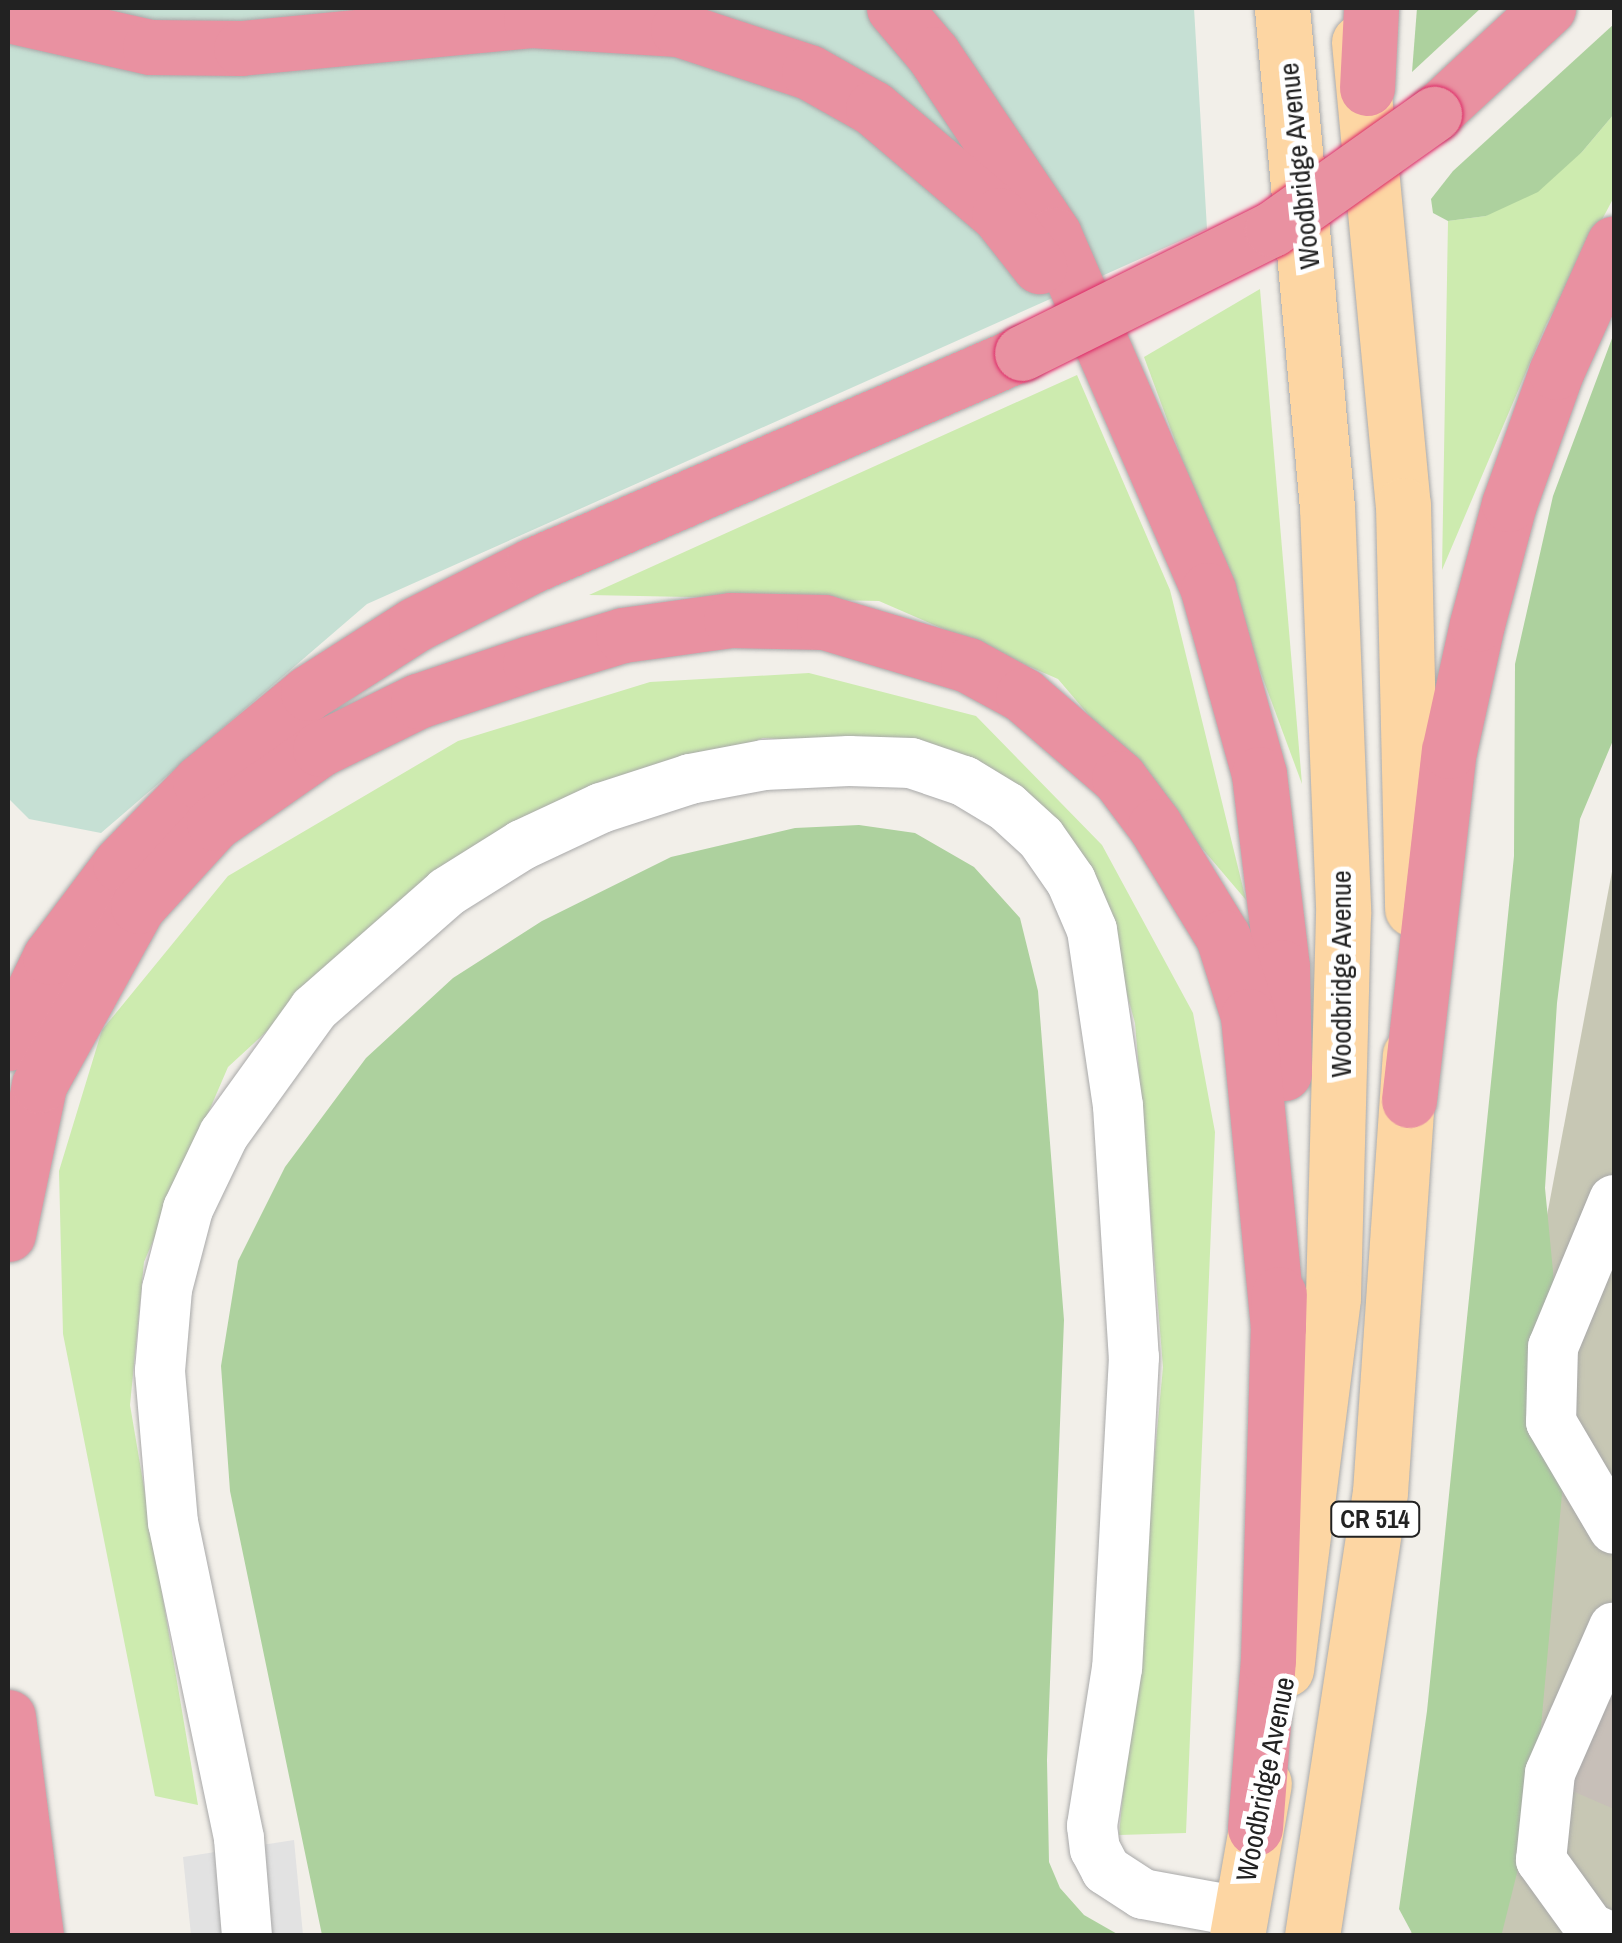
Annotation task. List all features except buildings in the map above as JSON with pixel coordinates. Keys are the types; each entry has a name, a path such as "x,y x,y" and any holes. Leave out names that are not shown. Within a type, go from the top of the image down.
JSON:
{"highway":[{"path":"894,8 932,54 1054,235 1130,401 1208,590 1258,774 1282,967 1278,1328 1268,1660 1255,1828"},
{"path":"1367,88 1371,8"},
{"path":"8,1043 50,957 120,864 200,782 308,693 416,624 534,565 1022,352 1272,228 1434,114 1548,8"},
{"path":"8,15 150,47 241,48 531,20 678,29 743,46 873,108 950,169 999,215 1041,269 1130,401"},
{"path":"1409,1100 1449,751 1477,624 1536,428 1614,243"},
{"path":"8,1234 47,1070 138,906 214,823 320,749 418,701 530,663 623,636 731,620 824,622 952,658 1023,695 1119,778 1154,826 1223,936 1248,1016 1278,1328"},
{"path":"8,1717 36,1936"}],"main road":[{"name":"Woodbridge Avenue","path":"1239,1924 1314,1481 1333,1298 1341,1100 1338,711 1313,304 1282,8"},
{"name":"CR 514","path":"1312,1936 1380,1492 1409,1100 1412,801 1402,505 1367,88 1354,8"}],"lane":[{"path":"247,1936 239,1838 173,1523 160,1370 167,1289 188,1209 224,1134 263,1073 341,983 446,892 522,845 601,808 690,780 764,765 848,760 912,763 964,781 1006,807 1041,838 1071,881 1092,930 1118,1106 1134,1357 1117,1668 1092,1826 1096,1850 1106,1870 1143,1894 1239,1924"},
{"path":"1614,1200 1553,1347 1551,1422 1614,1529"},
{"path":"1608,1936 1590,1928 1541,1860 1550,1773 1614,1627"}],"shaded area":[{"path":"8,8 1194,8 1207,229 367,604 101,833 29,819 8,798"},
{"path":"1614,861 1614,1935 1411,1935"},
{"path":"294,1840 303,1935 191,1935 183,1857"}],"green space":[{"path":"1417,8 1481,8 1412,72"},
{"path":"1614,24 1614,114 1582,152 1538,192 1486,216 1448,221 1433,213 1431,199 1453,171"},
{"path":"1614,114 1614,197 1546,325 1442,570 1448,221 1486,216 1582,152"},
{"path":"1260,289 1302,784 1144,357"},
{"path":"1614,333 1614,738 1580,819 1557,1003 1545,1188 1568,1427 1534,1805 1502,1933 1413,1935 1399,1909 1427,1711 1514,856 1515,664 1553,496"},
{"path":"1077,375 1170,590 1246,900 1058,679 879,601 589,595"},
{"path":"809,673 976,716 1102,845 1193,1013 1215,1132 1186,1833 1119,1835 1163,1367 1135,1023 1093,872 950,749 763,738 456,857 228,1067 144,1262 130,1405 198,1805 155,1796 63,1334 59,1171 102,1030 228,876 458,741 650,682"},
{"path":"859,825 915,833 974,867 1020,918 1038,991 1064,1320 1047,1760 1049,1862 1060,1888 1084,1915 1119,1935 322,1935 230,1491 221,1366 238,1261 285,1167 366,1058 453,978 542,921 671,857 795,828"}]}
